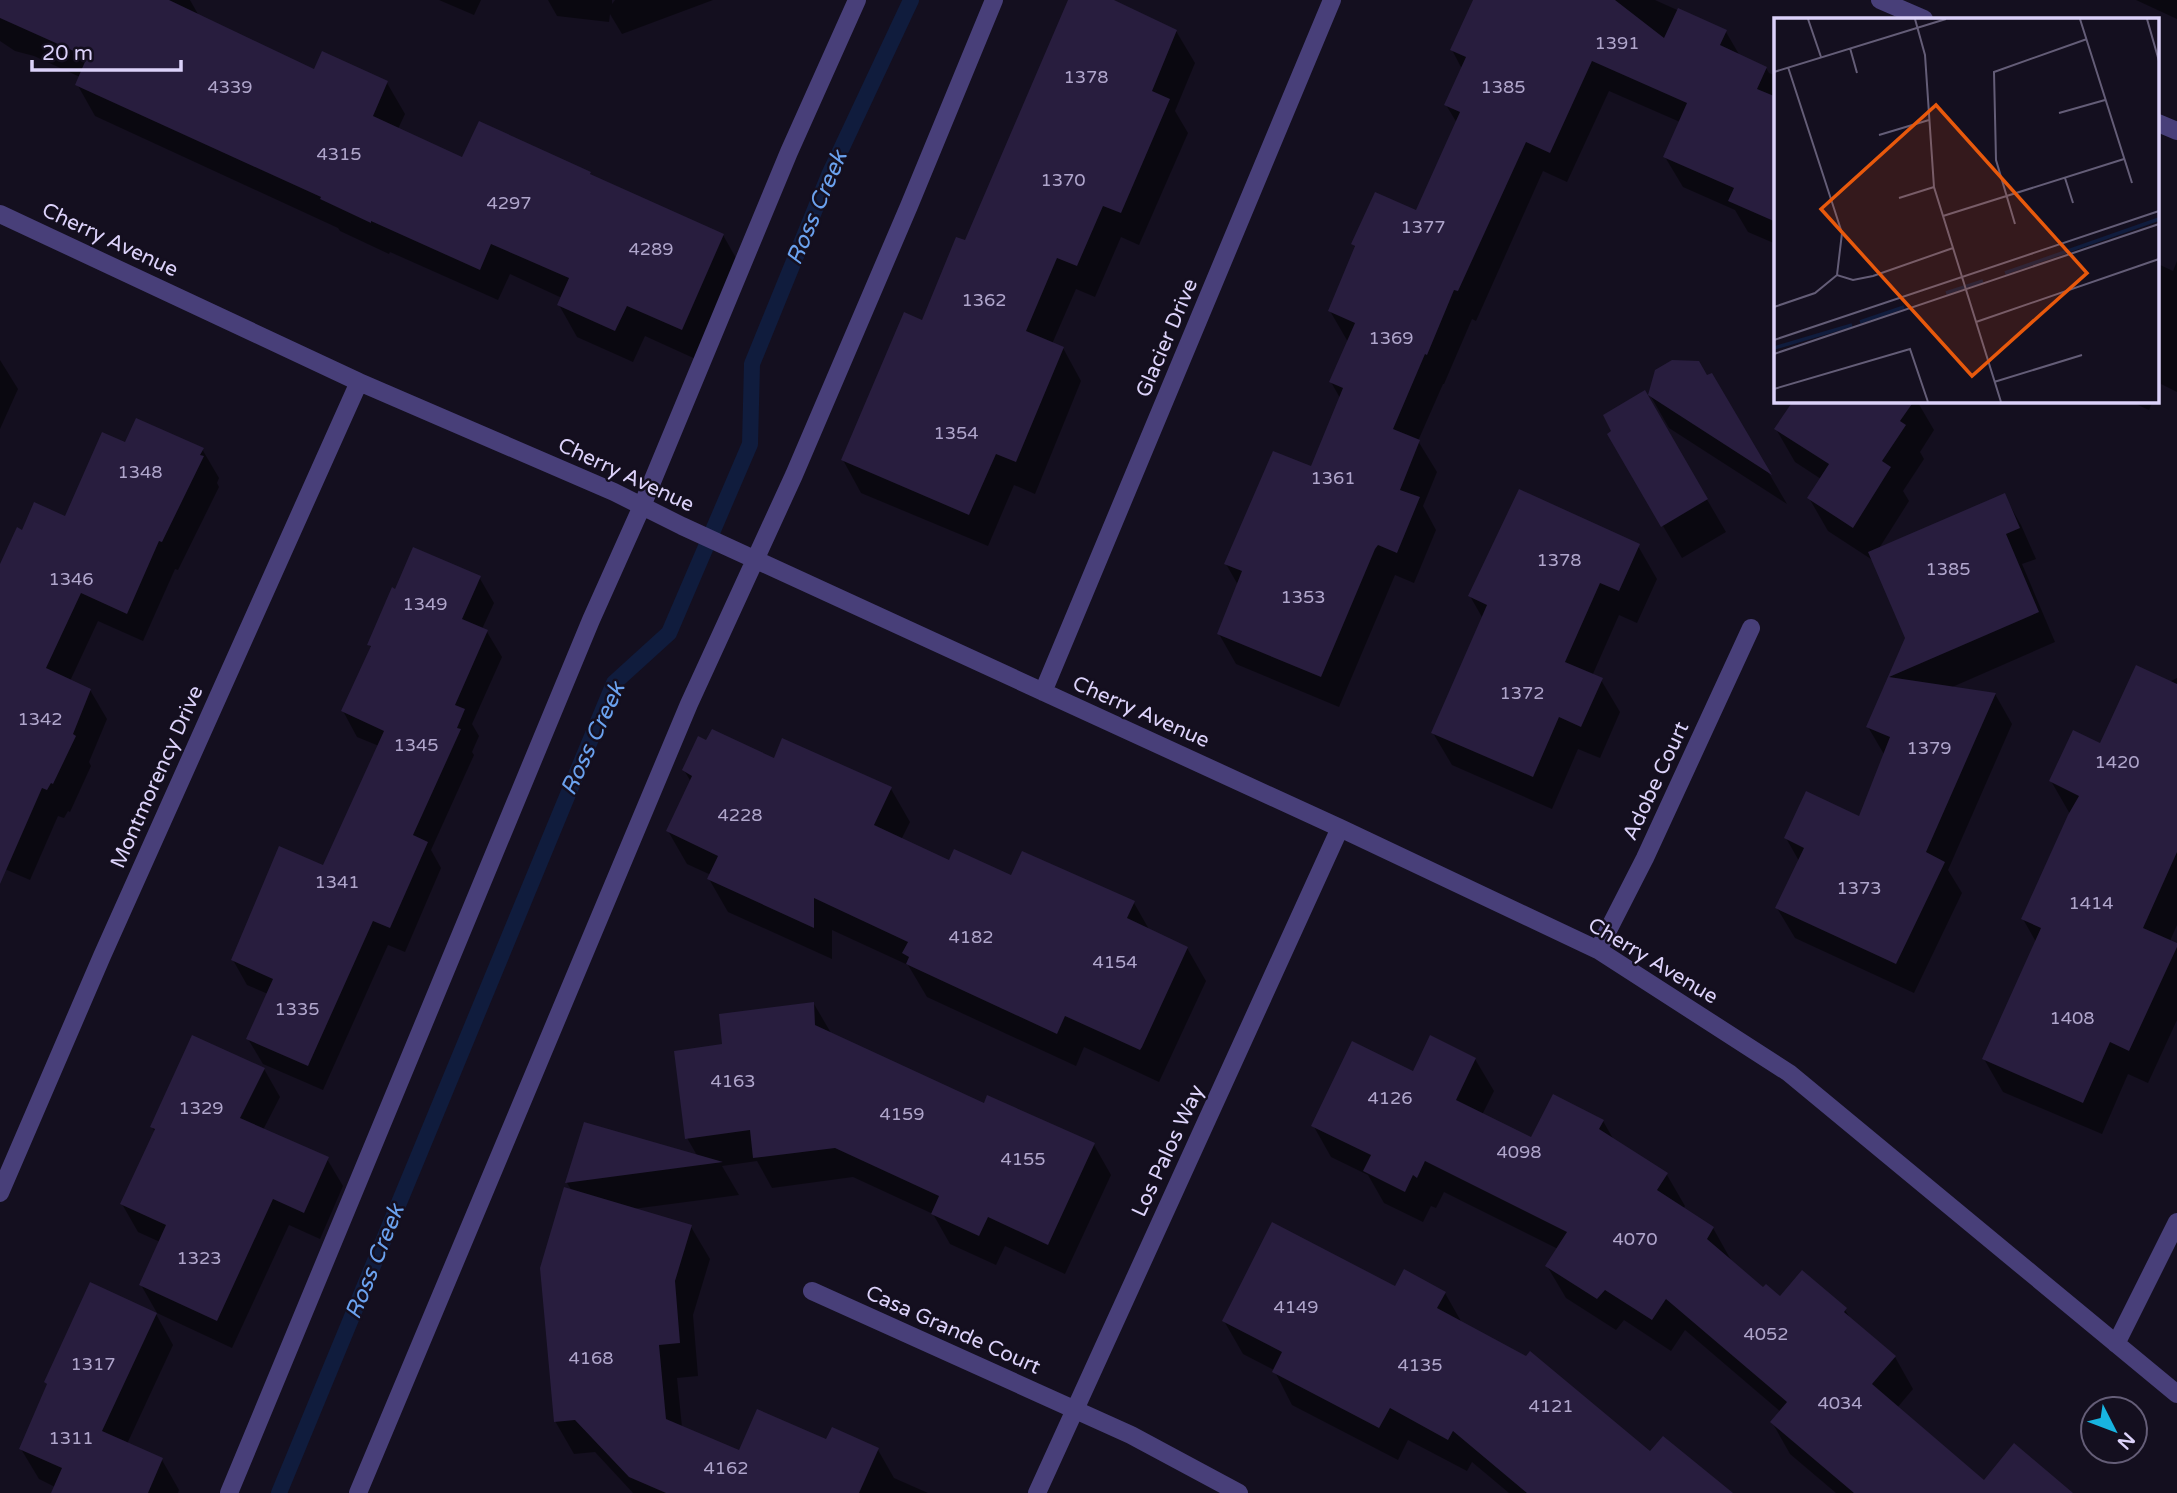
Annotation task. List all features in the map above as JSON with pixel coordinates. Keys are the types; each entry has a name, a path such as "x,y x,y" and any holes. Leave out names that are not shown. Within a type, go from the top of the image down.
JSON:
{"street":[{"path":"229,1493 591,620 642,506 789,152 857,0"},
{"path":"358,1493 689,704 756,559 909,206 993,0"},
{"name":"Glacier Drive","path":"1043,692 1332,0"},
{"path":"1880,0 1922,18"},
{"path":"2160,124 2177,131"},
{"name":"Cherry Avenue","path":"0,214 359,382 642,506 1598,950 1790,1073 2177,1394"},
{"name":"Montmorency Drive","path":"0,1193 102,956 359,382"},
{"name":"Adobe Court","path":"1598,950 1645,858 1751,628"},
{"name":"Los Palos Way","path":"1037,1493 1340,828"},
{"path":"2116,1344 2177,1222"},
{"name":"Casa Grande Court","path":"812,1291 1131,1435 1240,1493"}],"building":[{"path":"0,0 169,0 314,69 322,51 388,81 373,116 462,157 479,121 724,234 682,330 627,306 615,331 557,305 569,278 491,244 480,270 371,223 320,199 321,197 75,85 87,57 0,18"},
{"path":"1068,0 1114,0 1177,30 1152,91 1170,99 1121,213 1103,206 1077,266 1057,258 1026,331 1064,347 1016,462 996,454 969,515 841,460 904,312 922,320 956,237 965,240"},
{"path":"1473,0 1615,0 1664,38 1678,8 1727,30 1720,45 1767,67 1757,89 1774,96 1774,221 1728,201 1734,188 1663,157 1687,103 1592,61 1550,153 1526,142 1458,291 1454,290 1427,355 1425,354 1393,429 1420,440 1400,490 1420,497 1397,553 1378,545 1375,549 1321,677 1217,634 1242,571 1224,564 1273,451 1311,466 1343,388 1329,382 1355,323 1328,311 1355,246 1351,244 1375,192 1416,210 1460,112 1444,105 1466,57 1450,50"},
{"path":"1672,360 1699,361 1707,375 1712,373 1772,475 1648,395 1655,370"},
{"path":"1645,390 1708,499 1661,527 1607,434 1611,431 1603,415"},
{"path":"1792,402 1913,402 1900,421 1906,425 1882,461 1891,467 1853,528 1807,498 1829,464 1774,429"},
{"path":"136,418 204,448 200,455 204,456 162,542 159,541 127,614 81,593 46,668 91,689 73,734 76,736 53,784 51,783 47,790 42,788 0,884 0,564 17,527 22,530 34,502 65,516 102,432 125,442"},
{"path":"1519,489 1640,544 1619,591 1600,583 1565,662 1603,678 1581,727 1559,717 1533,777 1431,733 1487,605 1468,596"},
{"path":"2005,493 2020,528 2006,534 2039,612 1889,677 1996,693 1926,852 1945,862 1896,964 1775,908 1804,848 1784,838 1806,791 1859,816 1890,737 1866,727 1905,638 1868,552"},
{"path":"413,547 481,576 462,619 488,630 455,705 465,709 457,728 461,729 413,835 428,842 390,928 373,921 308,1066 246,1039 273,979 231,960 279,846 323,865 384,731 341,711 371,646 367,645 392,587 395,589"},
{"path":"2136,665 2177,684 2177,852 2143,928 2177,943 2177,947 2129,1051 2110,1042 2083,1103 1982,1059 2041,928 2021,919 2079,796 2049,781 2073,730 2100,743"},
{"path":"712,729 774,758 782,738 892,787 874,825 949,860 954,849 1011,875 1022,851 1135,901 1127,918 1188,947 1140,1050 1065,1016 1057,1034 906,964 909,957 902,953 908,942 814,898 814,928 707,879 718,856 666,831 692,776 682,770 698,736 706,740"},
{"path":"814,1002 815,1025 984,1103 987,1095 1095,1143 1048,1245 988,1217 979,1236 931,1214 939,1196 835,1148 753,1158 750,1130 685,1139 674,1051 722,1044 719,1014"},
{"path":"192,1035 265,1068 240,1118 329,1157 304,1213 273,1199 217,1321 139,1285 166,1225 120,1204 155,1129 150,1127"},
{"path":"1430,1035 1476,1058 1456,1100 1531,1137 1553,1094 1604,1120 1599,1129 1668,1173 1657,1190 1714,1227 1707,1239 1763,1287 1766,1284 1780,1296 1802,1270 1847,1308 1844,1312 1896,1356 1872,1384 1984,1480 2014,1443 2073,1493 1854,1493 1770,1422 1787,1402 1666,1299 1652,1320 1605,1290 1597,1299 1545,1266 1567,1232 1425,1161 1417,1178 1413,1175 1405,1192 1363,1171 1371,1155 1311,1126 1352,1041 1413,1071"},
{"path":"584,1122 723,1162 565,1183"},
{"path":"564,1187 692,1225 675,1281 680,1343 659,1345 666,1419 739,1450 757,1409 826,1439 832,1427 879,1448 859,1493 666,1493 629,1477 575,1420 554,1422 540,1268"},
{"path":"1272,1222 1395,1286 1404,1269 1446,1292 1437,1308 1526,1356 1530,1351 1650,1451 1663,1436 1733,1493 1527,1493 1453,1431 1448,1440 1390,1408 1379,1428 1272,1372 1282,1352 1222,1321"},
{"path":"90,1282 157,1313 102,1431 163,1458 148,1493 51,1493 62,1468 19,1449 47,1384 44,1382"}],"waterway":[{"name":"Ross Creek","path":"279,1493 614,683 669,633 750,444 752,364 829,175 911,0"}]}
